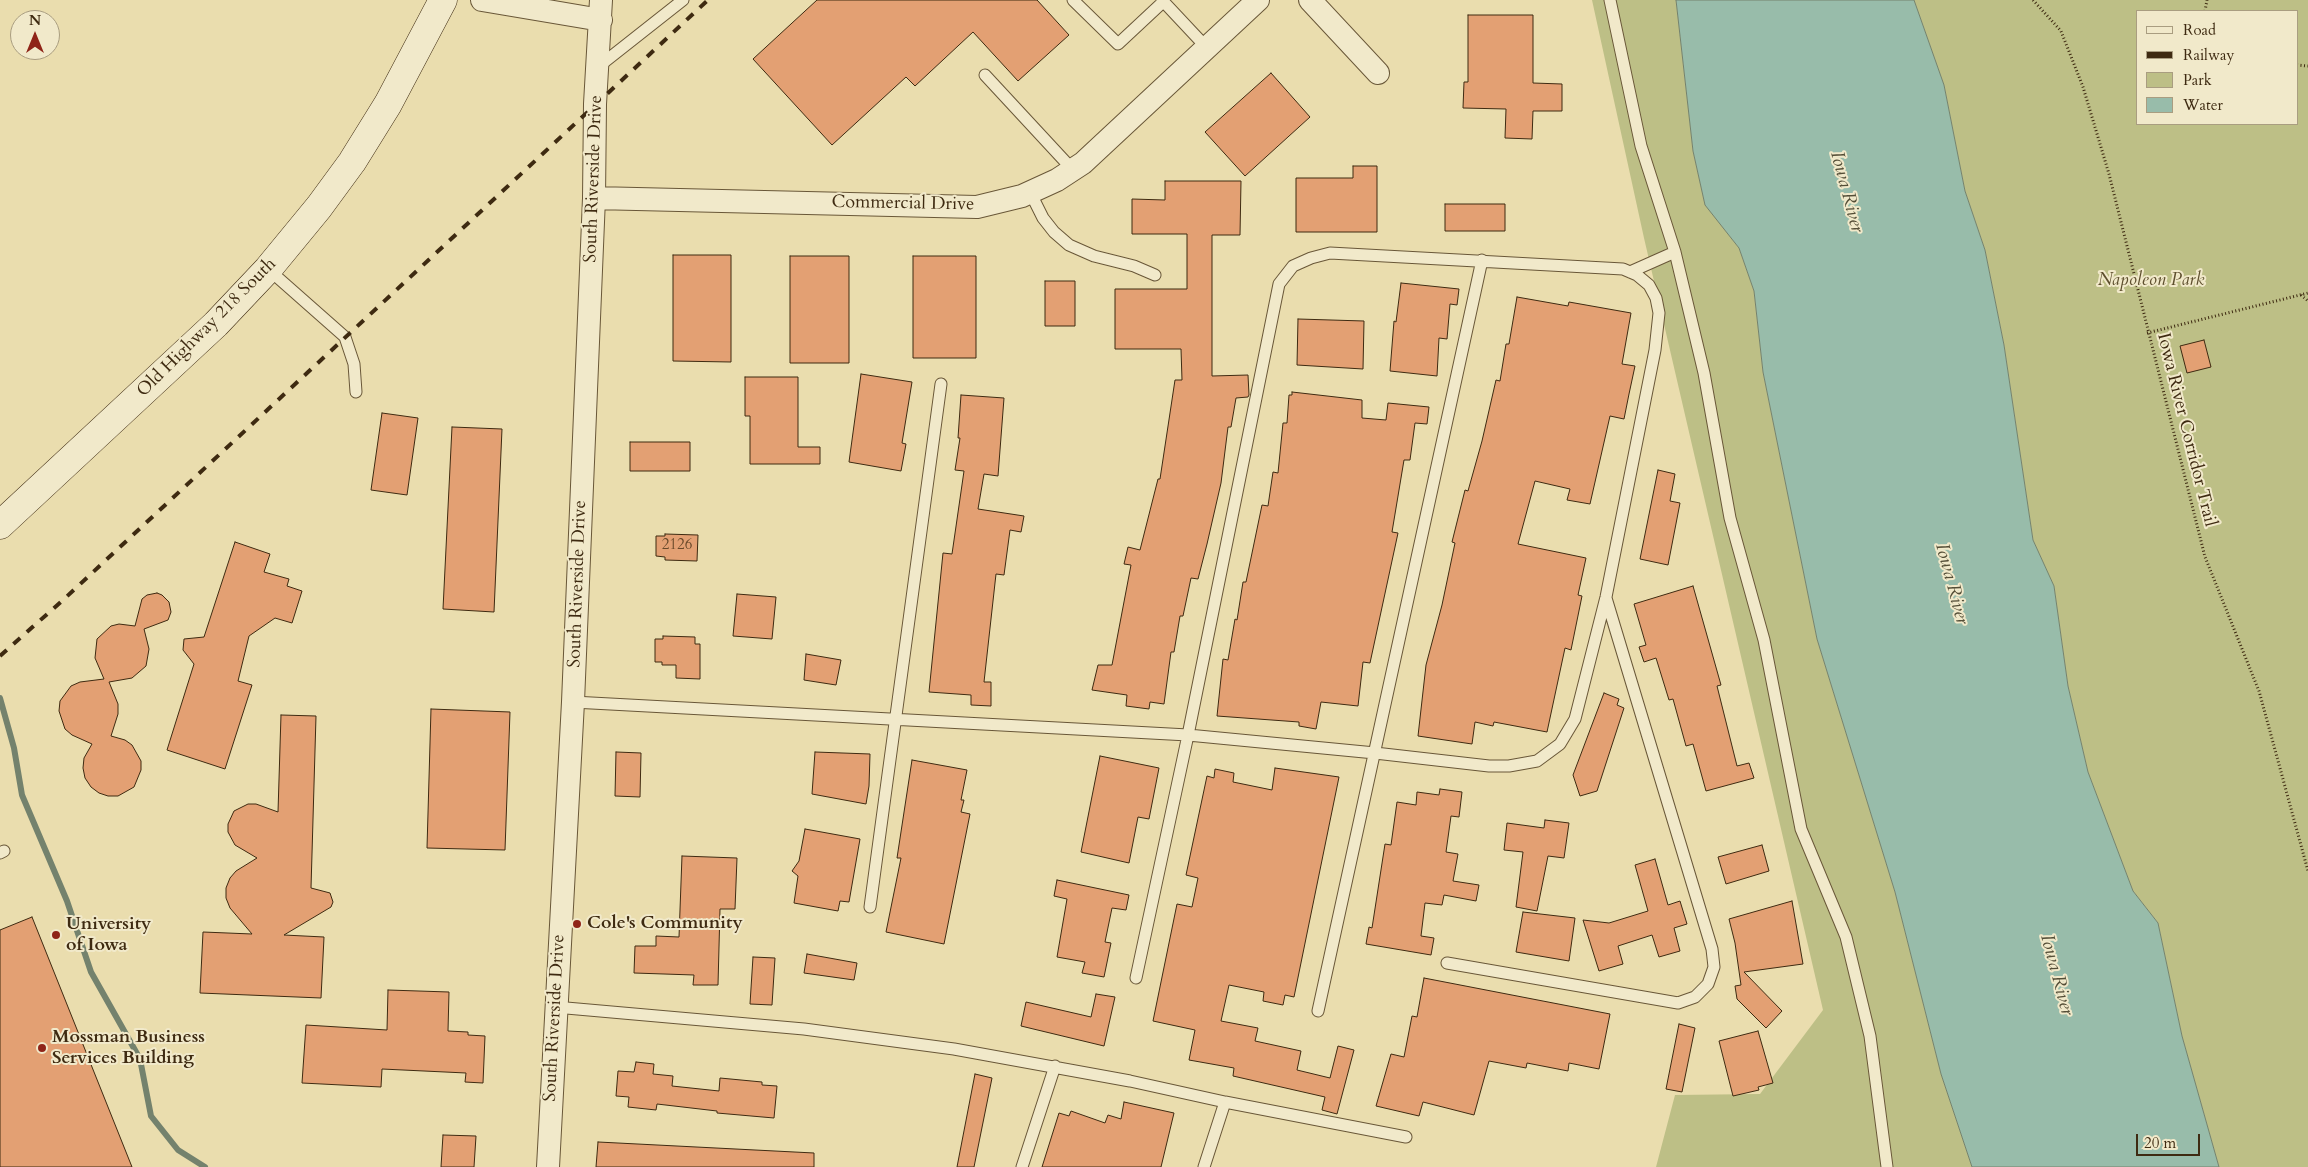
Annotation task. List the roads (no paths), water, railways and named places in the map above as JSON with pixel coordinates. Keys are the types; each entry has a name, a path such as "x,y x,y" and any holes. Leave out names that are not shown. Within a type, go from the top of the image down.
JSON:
{"main road":[{"name":"Old Highway 218 South","path":"0,525 216,324 268,269 319,207 352,162 388,104 443,0"}],"street":[{"path":"482,0 601,10"},
{"name":"Commercial Drive","path":"594,198 977,207 1030,192 1057,180 1083,163 1258,0"},
{"path":"1310,0 1378,72"},
{"name":"South Riverside Drive","path":"548,1167 555,1007 573,702 601,10"}],"lane":[{"path":"598,66 683,0"},
{"path":"1073,0 1118,44 1162,1 1207,48"},
{"path":"1610,0 1641,146 1675,252 1704,373 1730,518 1764,640 1802,829 1846,937 1870,1036 1887,1167"},
{"path":"985,75 1073,170"},
{"path":"1030,192 1043,218 1054,232 1069,245 1094,256 1134,266 1155,275"},
{"path":"1630,272 1675,252"},
{"path":"573,702 1188,735 1489,766 1509,766 1536,761 1560,744 1575,718 1606,597 1655,350 1659,313 1656,298 1649,285 1637,275 1623,269 1482,260 1330,254 1311,258 1293,266 1279,284 1188,735 1136,978"},
{"path":"1318,1012 1482,260"},
{"path":"268,269 345,337 354,364 356,392"},
{"path":"870,907 941,384"},
{"path":"1447,963 1678,1003 1695,997 1708,984 1714,967 1712,949 1606,597"},
{"path":"555,1007 842,1034 954,1049 1055,1066 1225,1102 1406,1137"},
{"path":"1022,1167 1055,1066"},
{"path":"1204,1167 1225,1102"}],"water":[{"name":"Iowa River","path":"1676,0 1914,0 1944,85 1965,191 1985,250 2004,345 2033,540 2054,586 2068,686 2088,772 2133,891 2158,923 2182,1036 2219,1167 1972,1167 1941,1074 1895,892 1817,639 1763,372 1754,291 1739,248 1705,205 1693,151"}],"waterway":[{"path":"0,698 14,748 22,795 67,901 91,972 140,1059 151,1116 178,1150 205,1167"}],"railway":[{"path":"0,656 63,600 708,0"}],"place":[{"name":"Cole's Community","path":"577,924"},
{"name":"University of Iowa","path":"56,935"},
{"name":"Mossman Business Services Building","path":"42,1048"}],"park label":[{"name":"Napoleon Park","path":"2151,281"}]}
